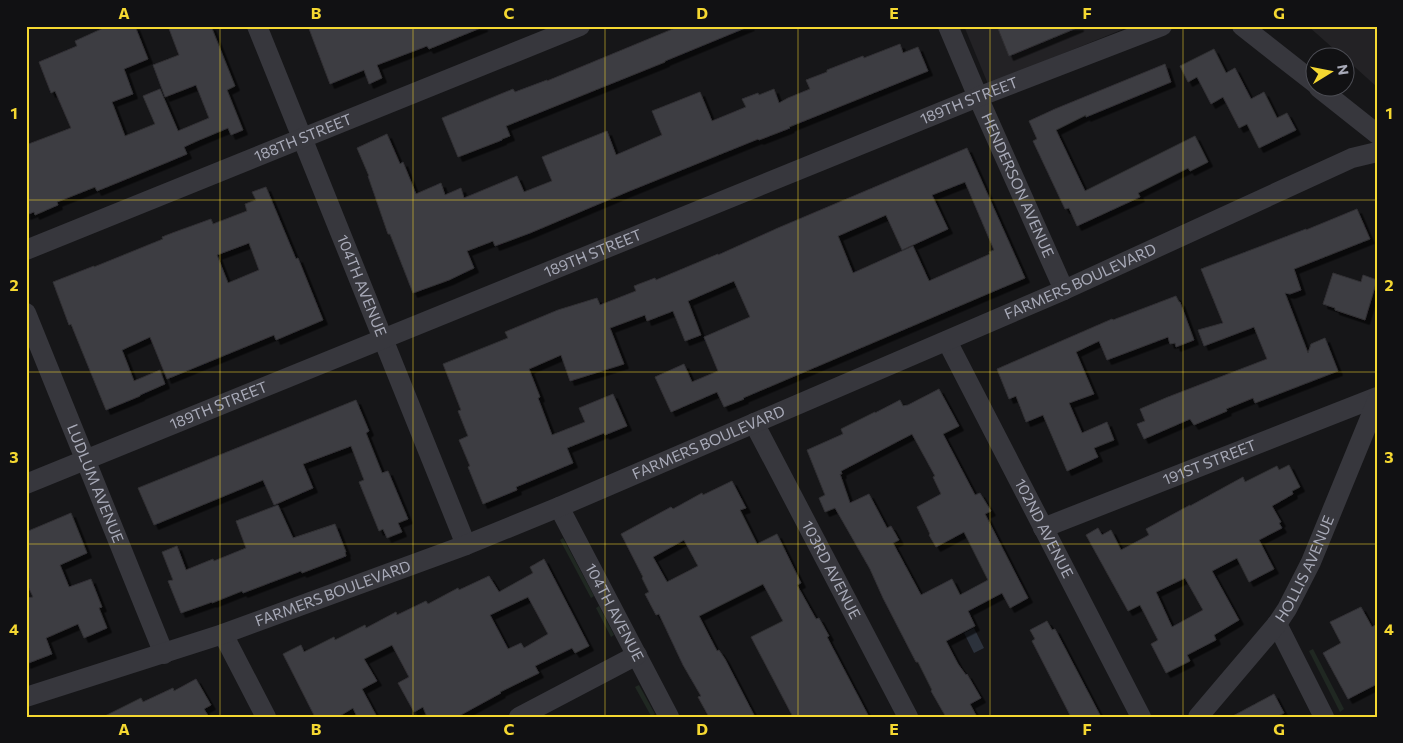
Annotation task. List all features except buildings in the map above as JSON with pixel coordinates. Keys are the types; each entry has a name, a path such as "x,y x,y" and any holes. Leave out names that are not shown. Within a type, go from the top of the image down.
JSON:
{"street":[{"name":"104TH AVENUE","path":"257,26 466,545"},
{"name":"188TH STREET","path":"26,250 580,26"},
{"name":"HENDERSON AVENUE","path":"948,26 1064,290"},
{"name":"189TH STREET","path":"26,484 978,97 1162,26"},
{"path":"1242,26 1306,76"},
{"path":"1332,98 1377,134"},
{"name":"FARMERS BOULEVARD","path":"26,698 223,634 466,545 559,507 1064,290 1352,158 1377,152"},
{"name":"LUDLUM AVENUE","path":"26,313 164,654"},
{"name":"102ND AVENUE","path":"947,340 1141,717"},
{"name":"191ST STREET","path":"1043,528 1377,399"},
{"name":"HOLLIS AVENUE","path":"1198,717 1288,609 1311,562 1377,399"},
{"name":"103RD AVENUE","path":"754,423 908,717"},
{"name":"104TH AVENUE","path":"559,507 669,717"},
{"path":"1277,624 1324,717"},
{"path":"223,634 266,717"},
{"path":"519,717 637,656"}],"shaded area":[{"path":"964,26 1131,26 988,84"},
{"path":"1308,26 1377,26 1377,87 1356,68 1356,48 1333,48"},
{"path":"563,538 594,596 591,598 560,540"},
{"path":"599,606 614,635 611,637 596,608"},
{"path":"974,628 984,648 974,653 964,633"},
{"path":"1313,649 1344,709 1340,712 1309,651"},
{"path":"639,685 655,714 651,716 635,687"}]}
